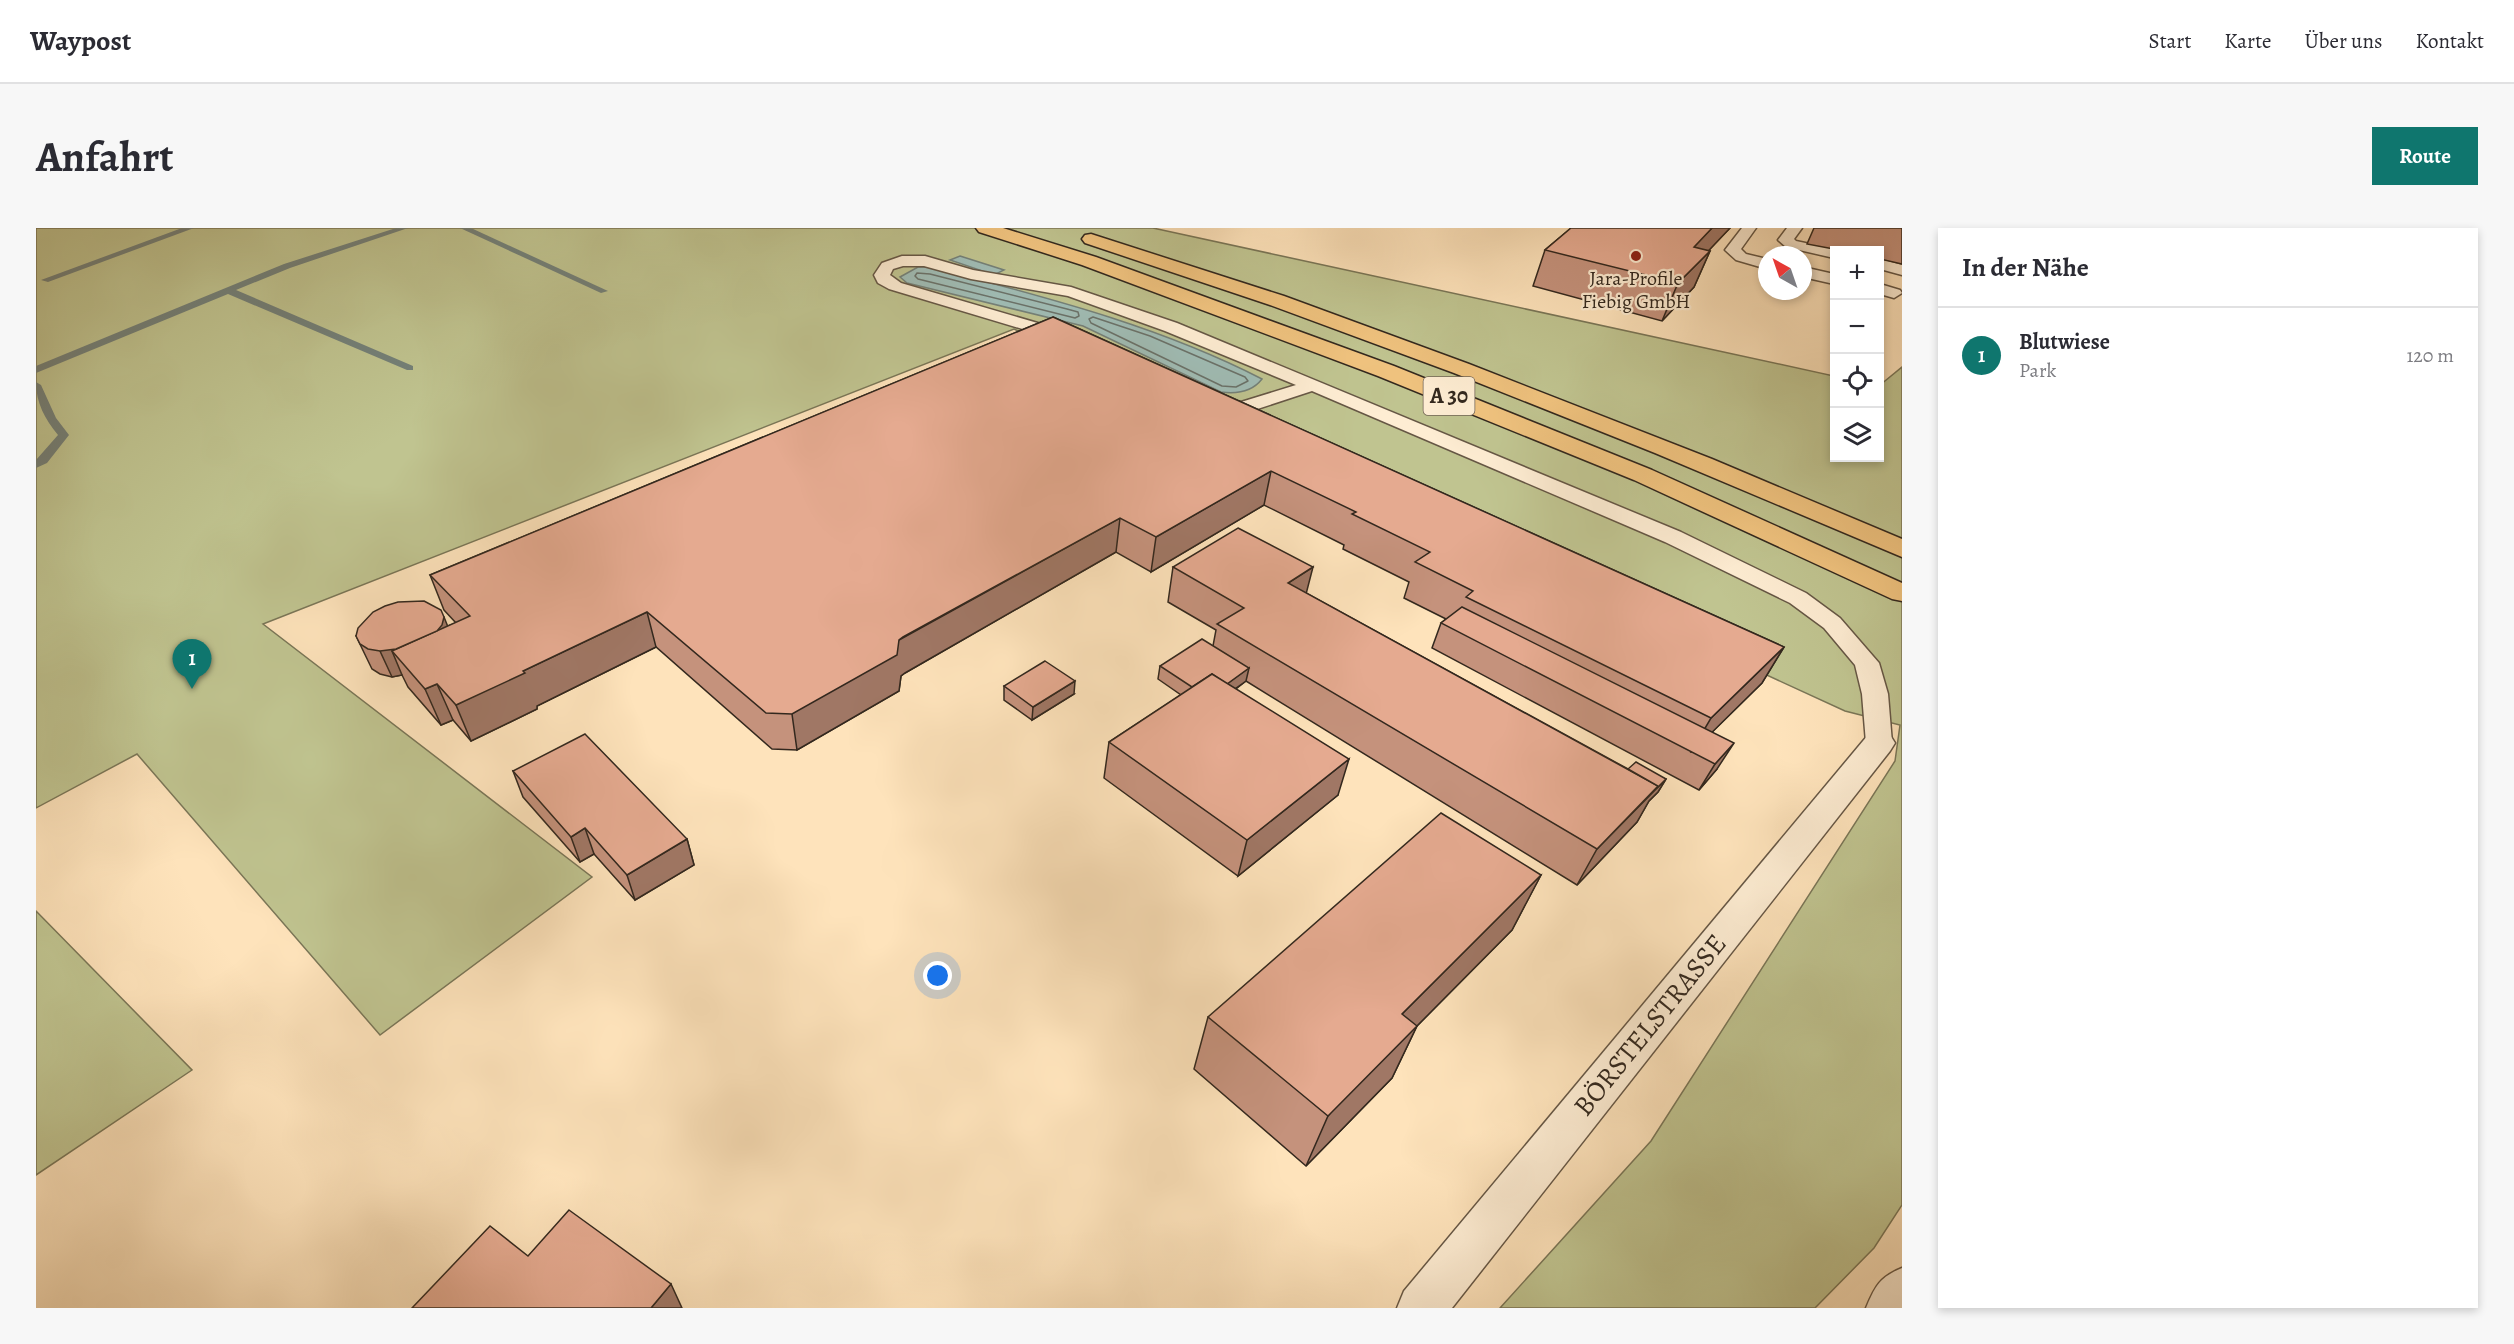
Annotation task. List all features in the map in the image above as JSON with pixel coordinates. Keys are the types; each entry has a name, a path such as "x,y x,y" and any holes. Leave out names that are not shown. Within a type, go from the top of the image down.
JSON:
{"highway":[{"name":"A 30","path":"985,228 1089,261 1386,370 1643,476 1902,592"},
{"name":"A 30","path":"1075,234 1282,302 1433,356 1673,452 1902,549"}],"street":[{"name":"BÖRSTELSTRASSE","path":"1421,1308 1879,743"},
{"path":"1890,1308 1902,1292"}],"lane":[{"path":"1749,228 1733,250 1741,257 1758,262"},
{"path":"1795,228 1785,240 1791,244 1830,253"},
{"path":"1078,342 1056,332 895,286 884,280 882,274 887,266 902,261 925,261 971,274 1071,292 1171,327 1673,537 1798,598 1832,623 1867,663 1875,694 1879,743"},
{"path":"1884,265 1902,270"},
{"path":"1812,274 1830,278"},
{"path":"1197,398 1208,403 1242,408 1314,386"}],"green space":[{"path":"36,228 1153,228 1830,375 1830,462 1884,462 1884,382 1902,367 1902,1205 1874,1248 1815,1308 1500,1308 1651,1141 1895,761 1900,725 1845,711 1014,329 263,624 592,877 380,1035 137,754 36,808"},
{"path":"36,911 192,1070 36,1175"}],"water":[{"path":"960,256 1004,270 994,275 950,260"},
{"path":"918,267 931,267 1099,314 1182,343 1262,379 1253,387 1243,391 1221,392 1083,326 907,283 900,277"}],"building":[{"path":"1571,228 1712,228 1694,247 1710,251 1678,283 1545,250"},
{"path":"1053,317 1784,647 1711,718 1466,597 1473,591 1415,562 1430,552 1352,514 1356,512 1271,471 1156,537 1120,518 903,637 899,640 897,655 792,714 766,713 647,612 456,705 437,684 425,689 392,651 470,616 430,575"},
{"path":"1238,528 1313,567 1288,583 1658,786 1597,849 1217,624 1244,608 1173,567"},
{"path":"424,601 441,610 444,617 437,631 396,649 380,651 368,649 360,644 356,636 358,628 373,612 398,602"},
{"path":"1462,607 1734,743 1715,764 1441,623"},
{"path":"1202,639 1249,668 1227,684 1212,674 1192,687 1160,666"},
{"path":"1045,661 1075,681 1033,707 1004,686"},
{"path":"1212,674 1349,759 1247,840 1109,742"},
{"path":"585,734 687,839 627,875 585,828 571,837 513,771"},
{"path":"1636,762 1666,779 1657,788 1658,786 1628,769"},
{"path":"1441,813 1541,875 1402,1014 1417,1026 1328,1116 1208,1017"},
{"path":"569,1210 671,1284 651,1308 412,1308 490,1226 528,1256"}],"waterway":[{"path":"45,280 190,228"},
{"path":"228,290 287,266 404,228"},
{"path":"464,228 604,291"},
{"path":"36,370 228,290"},
{"path":"228,290 410,368"},
{"path":"36,385 51,419 64,435 43,461 36,465"}],"place":[{"name":"Jara-Profile Fiebig GmbH","path":"1636,256"},
{"name":"Blutwiese","path":"192,689"}]}
